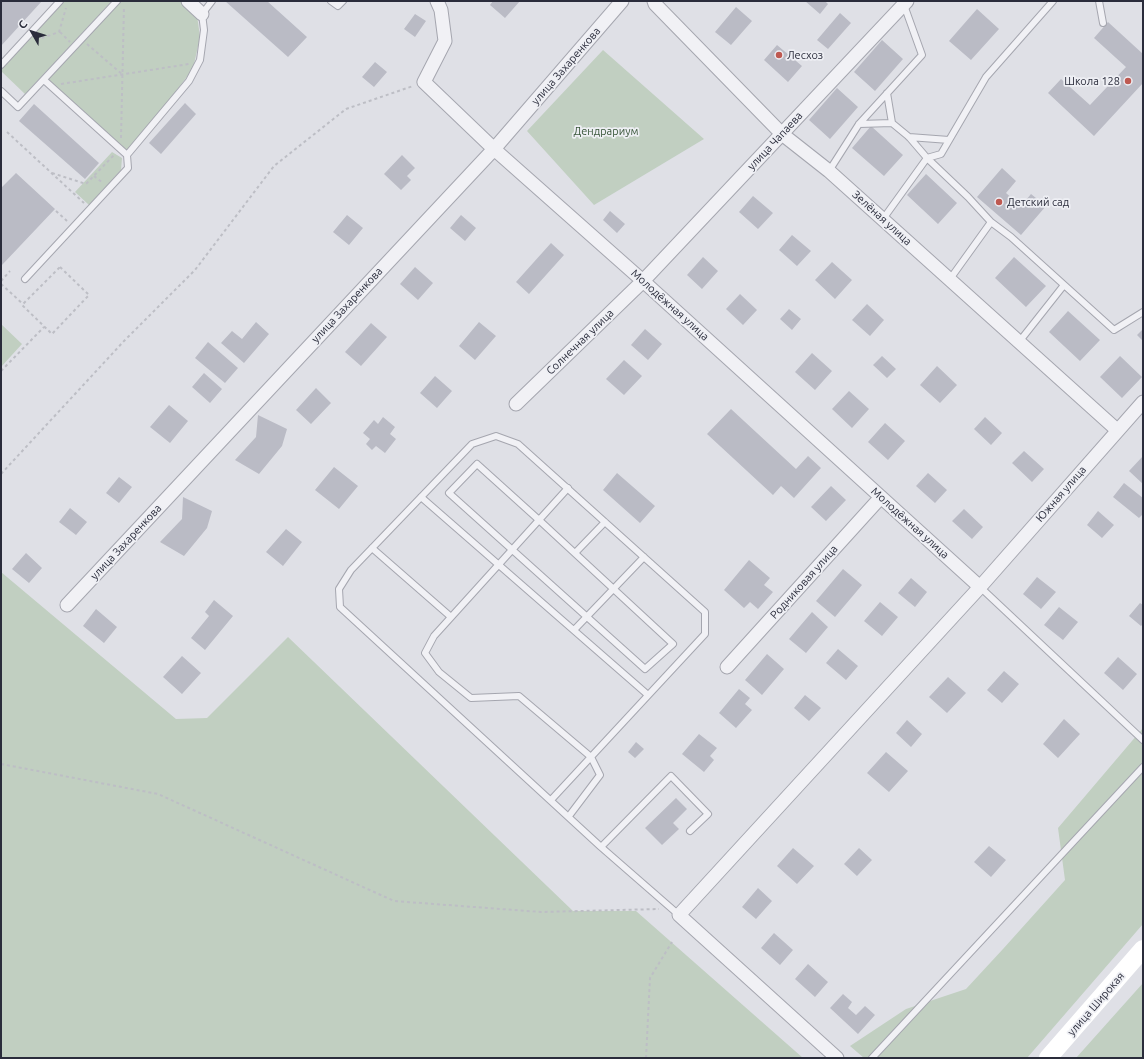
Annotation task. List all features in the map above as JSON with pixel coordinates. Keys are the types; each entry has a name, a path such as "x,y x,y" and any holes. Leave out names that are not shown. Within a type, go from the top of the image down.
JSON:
{"main road":[{"name":"улица Широкая","path":"1048,1058 1143,949"}],"street":[{"path":"188,1 202,14"},
{"path":"424,82 445,41 441,10 437,1"},
{"name":"улица Захаренкова","path":"67,605 494,149 622,1"},
{"name":"Зелёная улица","path":"654,1 660,10 782,134 829,171 1117,430"},
{"name":"улица Чапаева","path":"644,281 905,2"},
{"name":"Молодёжная улица","path":"424,82 494,149 644,281 980,587"},
{"name":"Солнечная улица","path":"516,404 644,281"},
{"name":"Южная улица","path":"676,912 980,587 1143,402"},
{"name":"Родниковая улица","path":"728,667 881,497"},
{"path":"676,912 837,1058"}],"lane":[{"path":"1,65 60,1"},
{"path":"1,91 18,107 117,1"},
{"path":"25,279 128,168 127,155 189,81 198,63 204,30 202,14 212,1"},
{"path":"330,1 338,6 343,1"},
{"path":"883,219 926,158 941,154 986,77 1053,1"},
{"path":"1099,1 1103,23"},
{"path":"829,171 859,124 922,55 905,2"},
{"path":"44,80 127,155"},
{"path":"887,93 892,123 909,137 926,158 968,197 991,222 1011,237 1114,330 1143,312"},
{"path":"859,124 892,123"},
{"path":"909,137 949,140"},
{"path":"950,279 991,222"},
{"path":"1019,342 1064,285"},
{"path":"551,800 705,634 706,612 518,444 496,436 472,444 351,570 339,589 340,607 601,847 676,912"},
{"path":"477,464 673,644 645,669 511,550 449,493 477,464"},
{"path":"568,488 434,636 425,654 439,672 471,698 519,696 591,757 600,775 569,816"},
{"path":"421,497 648,694"},
{"path":"575,553 605,522"},
{"path":"372,548 451,617"},
{"path":"574,630 644,557"},
{"path":"980,587 1143,740"},
{"path":"872,1058 1143,767"},
{"path":"601,847 670,776 708,814 690,831"}],"path":[{"path":"50,172 86,184 120,149 124,1"},
{"path":"59,32 67,7"},
{"path":"19,46 59,32"},
{"path":"59,32 75,46"},
{"path":"81,40 123,75"},
{"path":"50,85 198,63"},
{"path":"1,474 124,341 195,270 274,166 346,109 424,82"},
{"path":"7,132 90,208"},
{"path":"56,211 73,227"},
{"path":"1,284 52,334 89,295 60,267 23,304"},
{"path":"1,281 10,271"},
{"path":"1,371 44,327"},
{"path":"1,764 158,794 394,901 541,912 676,912"},
{"path":"646,1058 650,978 672,942"}],"green space":[{"path":"63,1 112,1 25,94 1,71 1,68"},
{"path":"120,1 182,1 197,15 200,37 193,69 127,155 46,80"},
{"name":"Дендрариум","path":"603,50 704,139 594,205 527,131"},
{"path":"112,152 122,158 121,170 89,205 75,192"},
{"path":"1,324 22,344 1,367"},
{"path":"1,572 176,719 207,718 288,637 573,911 636,911 803,1058 1,1058"},
{"path":"1143,728 1143,924 1027,1058 864,1058 850,1046 906,1009 966,989 1003,949 1065,880 1058,828"},
{"path":"1143,983 1143,1058 1076,1058"}],"building":[{"path":"1,1 42,1 1,46"},
{"path":"225,1 267,1 307,37 288,57"},
{"path":"493,1 520,1 505,18 490,5"},
{"path":"805,1 825,1 828,4 820,14"},
{"path":"736,7 752,21 731,45 715,32"},
{"path":"977,9 999,29 971,60 949,41"},
{"path":"840,13 851,23 828,49 817,40"},
{"path":"415,14 426,21 415,37 404,29"},
{"name":"Школа 128","path":"1108,22 1143,54 1143,83 1094,136 1048,93 1061,79 1090,105 1126,67 1094,38"},
{"path":"882,40 903,59 875,91 854,72"},
{"path":"777,45 802,66 788,82 764,60"},
{"path":"375,62 387,72 374,87 362,77"},
{"path":"837,88 858,107 830,139 809,120"},
{"path":"185,103 196,114 161,154 149,143"},
{"path":"34,104 99,163 85,179 19,121"},
{"path":"871,126 903,155 884,176 852,148"},
{"path":"402,155 415,168 407,176 411,180 401,190 384,174"},
{"name":"Детский сад","path":"1002,168 1016,181 1006,193 1021,206 1031,194 1046,206 1021,235 977,197"},
{"path":"16,173 55,209 2,265 1,188"},
{"path":"926,174 957,203 938,224 907,195"},
{"path":"753,196 773,213 758,229 739,212"},
{"path":"610,211 625,224 617,233 603,220"},
{"path":"347,215 363,228 349,245 333,232"},
{"path":"461,215 476,228 465,241 450,228"},
{"path":"792,235 811,251 797,266 779,250"},
{"path":"551,243 564,255 529,294 516,282"},
{"path":"703,257 718,271 702,289 687,275"},
{"path":"1014,257 1046,286 1026,307 995,278"},
{"path":"832,262 852,280 835,299 815,280"},
{"path":"415,267 433,283 418,300 400,284"},
{"path":"740,294 757,310 743,325 726,309"},
{"path":"867,304 884,320 870,336 852,320"},
{"path":"789,309 801,319 792,330 780,319"},
{"path":"1068,311 1100,340 1080,361 1049,332"},
{"path":"256,322 269,334 244,363 221,343 232,331 242,339"},
{"path":"479,322 496,336 475,360 459,346"},
{"path":"371,323 387,337 361,366 345,352"},
{"path":"645,329 662,344 648,360 631,345"},
{"path":"1143,329 1143,341 1137,335"},
{"path":"208,342 238,368 225,383 195,358"},
{"path":"812,353 832,371 815,390 795,372"},
{"path":"882,356 896,369 887,378 873,365"},
{"path":"1120,356 1142,377 1122,398 1100,377"},
{"path":"624,360 642,376 624,395 606,379"},
{"path":"937,366 957,385 940,403 920,385"},
{"path":"204,373 222,389 210,403 192,387"},
{"path":"435,376 452,391 437,408 420,393"},
{"path":"316,388 331,403 311,424 296,410"},
{"path":"849,391 869,409 852,428 832,409"},
{"path":"169,405 188,421 170,443 150,427"},
{"path":"731,409 796,469 808,456 821,468 794,498 781,486 773,495 707,434"},
{"path":"258,415 287,429 282,446 259,474 235,460 256,437"},
{"path":"383,417 395,427 390,434 396,439 385,453 376,446 372,450 366,444 370,439 363,433 374,420 378,424"},
{"path":"985,417 1002,433 991,445 974,429"},
{"path":"885,423 905,441 888,460 868,442"},
{"path":"1024,451 1044,469 1032,482 1012,463"},
{"path":"1143,456 1143,484 1129,471"},
{"path":"334,467 358,486 339,509 315,490"},
{"path":"617,473 655,506 640,523 603,490"},
{"path":"928,473 947,490 935,503 916,486"},
{"path":"119,477 132,487 119,503 106,493"},
{"path":"1124,483 1143,498 1143,514 1139,518 1113,497"},
{"path":"831,486 846,500 826,521 811,507"},
{"path":"183,497 212,511 207,528 184,556 160,542 182,519"},
{"path":"70,508 87,522 76,535 59,522"},
{"path":"964,509 983,527 972,539 952,521"},
{"path":"1098,511 1114,525 1102,538 1087,525"},
{"path":"286,529 302,542 283,566 266,552"},
{"path":"26,553 42,568 29,583 12,569"},
{"path":"749,560 770,578 764,585 773,592 758,609 750,602 744,608 724,590"},
{"path":"843,569 862,585 835,617 816,601"},
{"path":"1037,577 1056,592 1041,609 1023,594"},
{"path":"911,578 927,592 915,607 898,593"},
{"path":"214,600 233,616 205,650 191,638 209,616 205,612"},
{"path":"880,602 898,617 882,636 864,621"},
{"path":"1140,603 1143,605 1143,624 1141,626 1129,616"},
{"path":"1059,607 1078,622 1063,640 1044,625"},
{"path":"96,609 117,627 104,643 83,626"},
{"path":"812,612 828,627 806,653 789,639"},
{"path":"838,649 858,666 846,680 826,663"},
{"path":"767,654 784,669 762,695 745,680"},
{"path":"182,656 201,673 182,694 163,677"},
{"path":"1118,657 1137,674 1123,690 1104,673"},
{"path":"1004,671 1019,684 1002,703 987,690"},
{"path":"948,677 966,693 947,713 929,697"},
{"path":"739,689 750,698 745,704 752,710 736,728 719,713"},
{"path":"805,695 821,708 809,721 794,708"},
{"path":"1064,719 1080,734 1058,758 1043,744"},
{"path":"907,720 922,734 911,747 896,733"},
{"path":"699,734 717,748 710,756 714,760 704,772 682,754"},
{"path":"636,742 644,749 635,758 628,752"},
{"path":"886,752 908,771 889,792 867,773"},
{"path":"676,798 687,809 673,823 679,829 662,845 645,828"},
{"path":"989,846 1006,860 991,877 974,862"},
{"path":"793,848 814,866 797,884 777,866"},
{"path":"859,848 872,860 857,876 844,864"},
{"path":"758,888 772,901 756,919 742,907"},
{"path":"774,933 793,950 780,965 761,948"},
{"path":"808,964 828,982 815,997 795,979"},
{"path":"843,994 852,1002 848,1008 856,1015 865,1006 875,1015 858,1034 830,1008"}],"place":[{"name":"Лесхоз","path":"779,55"},
{"name":"Школа 128","path":"1128,81"},
{"name":"Детский сад","path":"999,202"}]}
